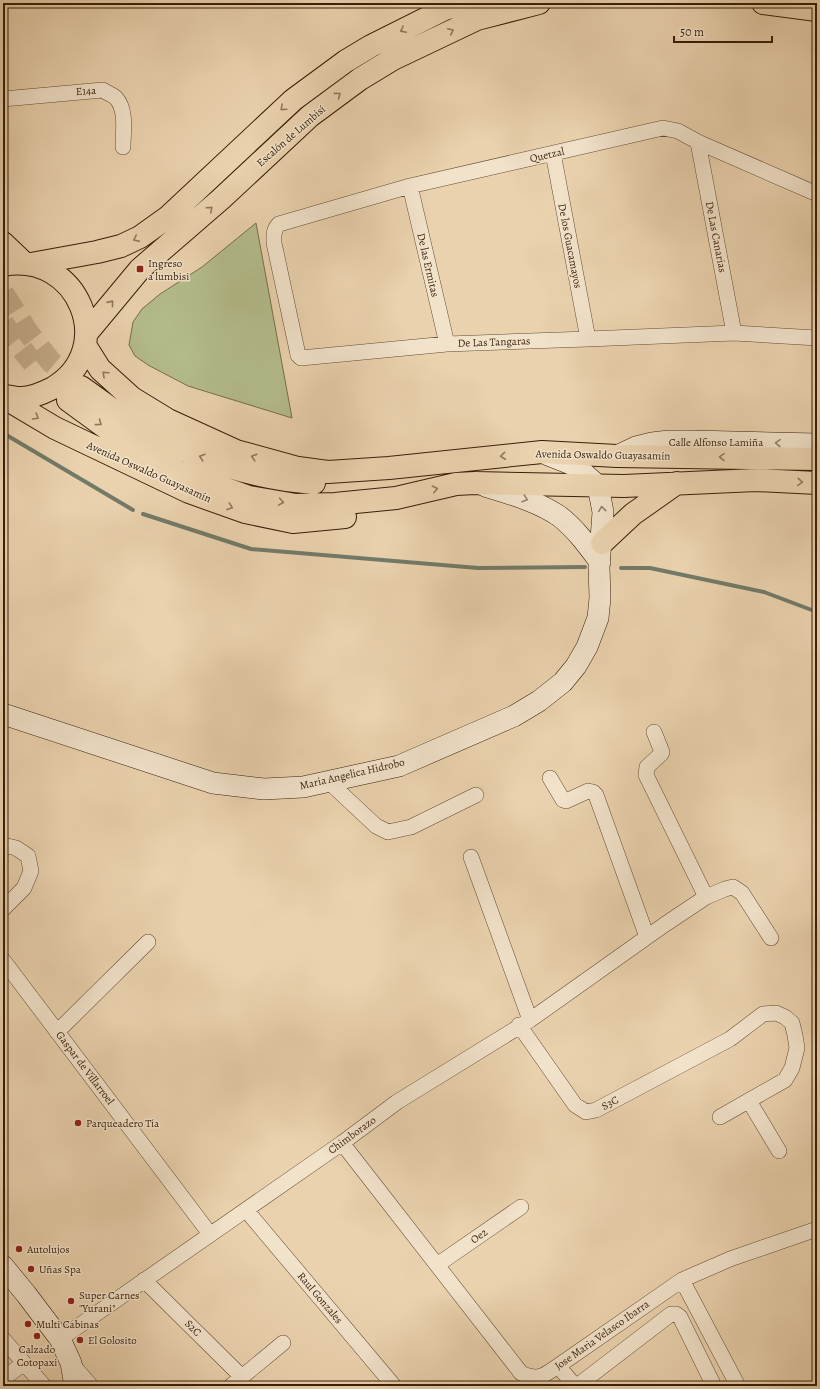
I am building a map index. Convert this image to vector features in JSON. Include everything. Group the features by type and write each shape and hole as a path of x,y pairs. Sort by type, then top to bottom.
{"main road":[{"path":"19,264 97,252 121,246 140,237 168,217 293,100 346,61 371,46 445,9 465,3"},
{"name":"Escalón de Lumbisí","path":"86,339 140,269 221,200 310,116 360,79 393,58 477,19 539,3"},
{"path":"763,3 817,10"},
{"path":"3,243 19,264 49,270 65,281 77,297 84,315 86,339 77,366 62,382 43,393 22,398 3,396"},
{"name":"Avenida Oswaldo Guayasamín","path":"86,339 100,369 132,398 168,420 236,451 298,468 328,472 389,468 542,452 617,456 817,459"},
{"name":"Avenida Oswaldo Guayasamín","path":"389,468 322,484 290,482 257,475 190,453 75,394 131,446 170,467 249,497 296,505 335,504 396,498 456,484 475,483 598,486 756,480 817,483"},
{"name":"Avenida Oswaldo Guayasamín","path":"3,396 55,428 75,438 189,492 245,512 293,522 346,517 396,498"},
{"path":"600,557 632,514 677,483"}],"street":[{"name":"E14a","path":"3,99 103,90 116,97 121,105 123,115 123,148"},
{"name":"Quetzal","path":"274,232 275,227 279,224 410,186 662,128 678,131 698,142 817,194"},
{"name":"De Las Canarias","path":"698,142 734,333"},
{"name":"De los Guacamayos","path":"553,153 588,339"},
{"name":"De las Ermitas","path":"410,186 447,344"},
{"name":"De Las Tangaras","path":"274,232 274,243 298,355 301,358 447,344 734,333 817,338"},
{"name":"Calle Alfonso Lamiña","path":"617,456 636,447 652,442 701,441 817,444"},
{"path":"542,452 576,466 598,486"},
{"path":"475,483 533,502 559,516 600,557"},
{"name":"Maria Angelica Hidrobo","path":"3,714 213,783 264,789 303,787 399,766 514,716 539,701 563,682 576,666 587,647 598,618 603,512 598,486"},
{"path":"654,732 662,752 647,767 646,775 706,898"},
{"path":"550,778 563,800 566,801 588,791 596,794 647,937"},
{"path":"328,781 376,826 388,832 411,826 476,795"},
{"path":"3,845 16,848 28,856 31,871 24,888 3,909"},
{"name":"S3C","path":"471,857 524,1023 575,1105 586,1112 596,1110 730,1039 763,1014 776,1013 785,1017 792,1023 797,1048 792,1068 785,1080 749,1101"},
{"name":"Chimborazo","path":"60,1339 342,1144 397,1102 524,1023 647,937 706,898 725,888 733,887 742,893 771,938"},
{"path":"57,1032 148,942"},
{"name":"Gaspar de Villarroel","path":"3,960 210,1234"},
{"path":"720,1117 749,1101 779,1152"},
{"name":"Jose Maria Velasco Ibarra","path":"342,1144 521,1373 532,1378 543,1376 682,1280 730,1259 817,1229"},
{"name":"Oe2","path":"437,1265 521,1207"},
{"name":"Raul Gonzales","path":"246,1210 394,1386"},
{"path":"3,1266 60,1339 71,1363 76,1386"},
{"name":"S2C","path":"144,1280 237,1381"},
{"path":"682,1280 738,1386"},
{"path":"558,1366 576,1386 671,1314 676,1314 680,1317 714,1386"},
{"path":"3,1339 44,1386"},
{"path":"237,1381 283,1343"},
{"path":"3,1379 24,1363"},
{"path":"71,1363 91,1386"}],"green space":[{"path":"256,223 292,418 188,386 148,365 135,356 129,345 133,322 142,309 160,294 202,267"}],"waterway":[{"path":"3,433 133,510"},
{"path":"143,514 251,549 478,568 585,567"},
{"path":"621,568 650,568 764,592 817,612"}],"tunnel":[{"path":"3,293 27,331 51,362 81,387"},
{"path":"3,323 33,363"}],"place":[{"name":"Ingreso a lumbisi","path":"140,269"},
{"name":"Parqueadero Tía","path":"78,1123"},
{"name":"Autolujos","path":"19,1249"},
{"name":"Uñas Spa","path":"31,1269"},
{"name":"Super Carnes \"Yurani\"","path":"71,1301"},
{"name":"Multi Cabinas","path":"28,1324"},
{"name":"Calzado Cotopaxi","path":"37,1336"},
{"name":"El Golosito","path":"80,1340"}]}
